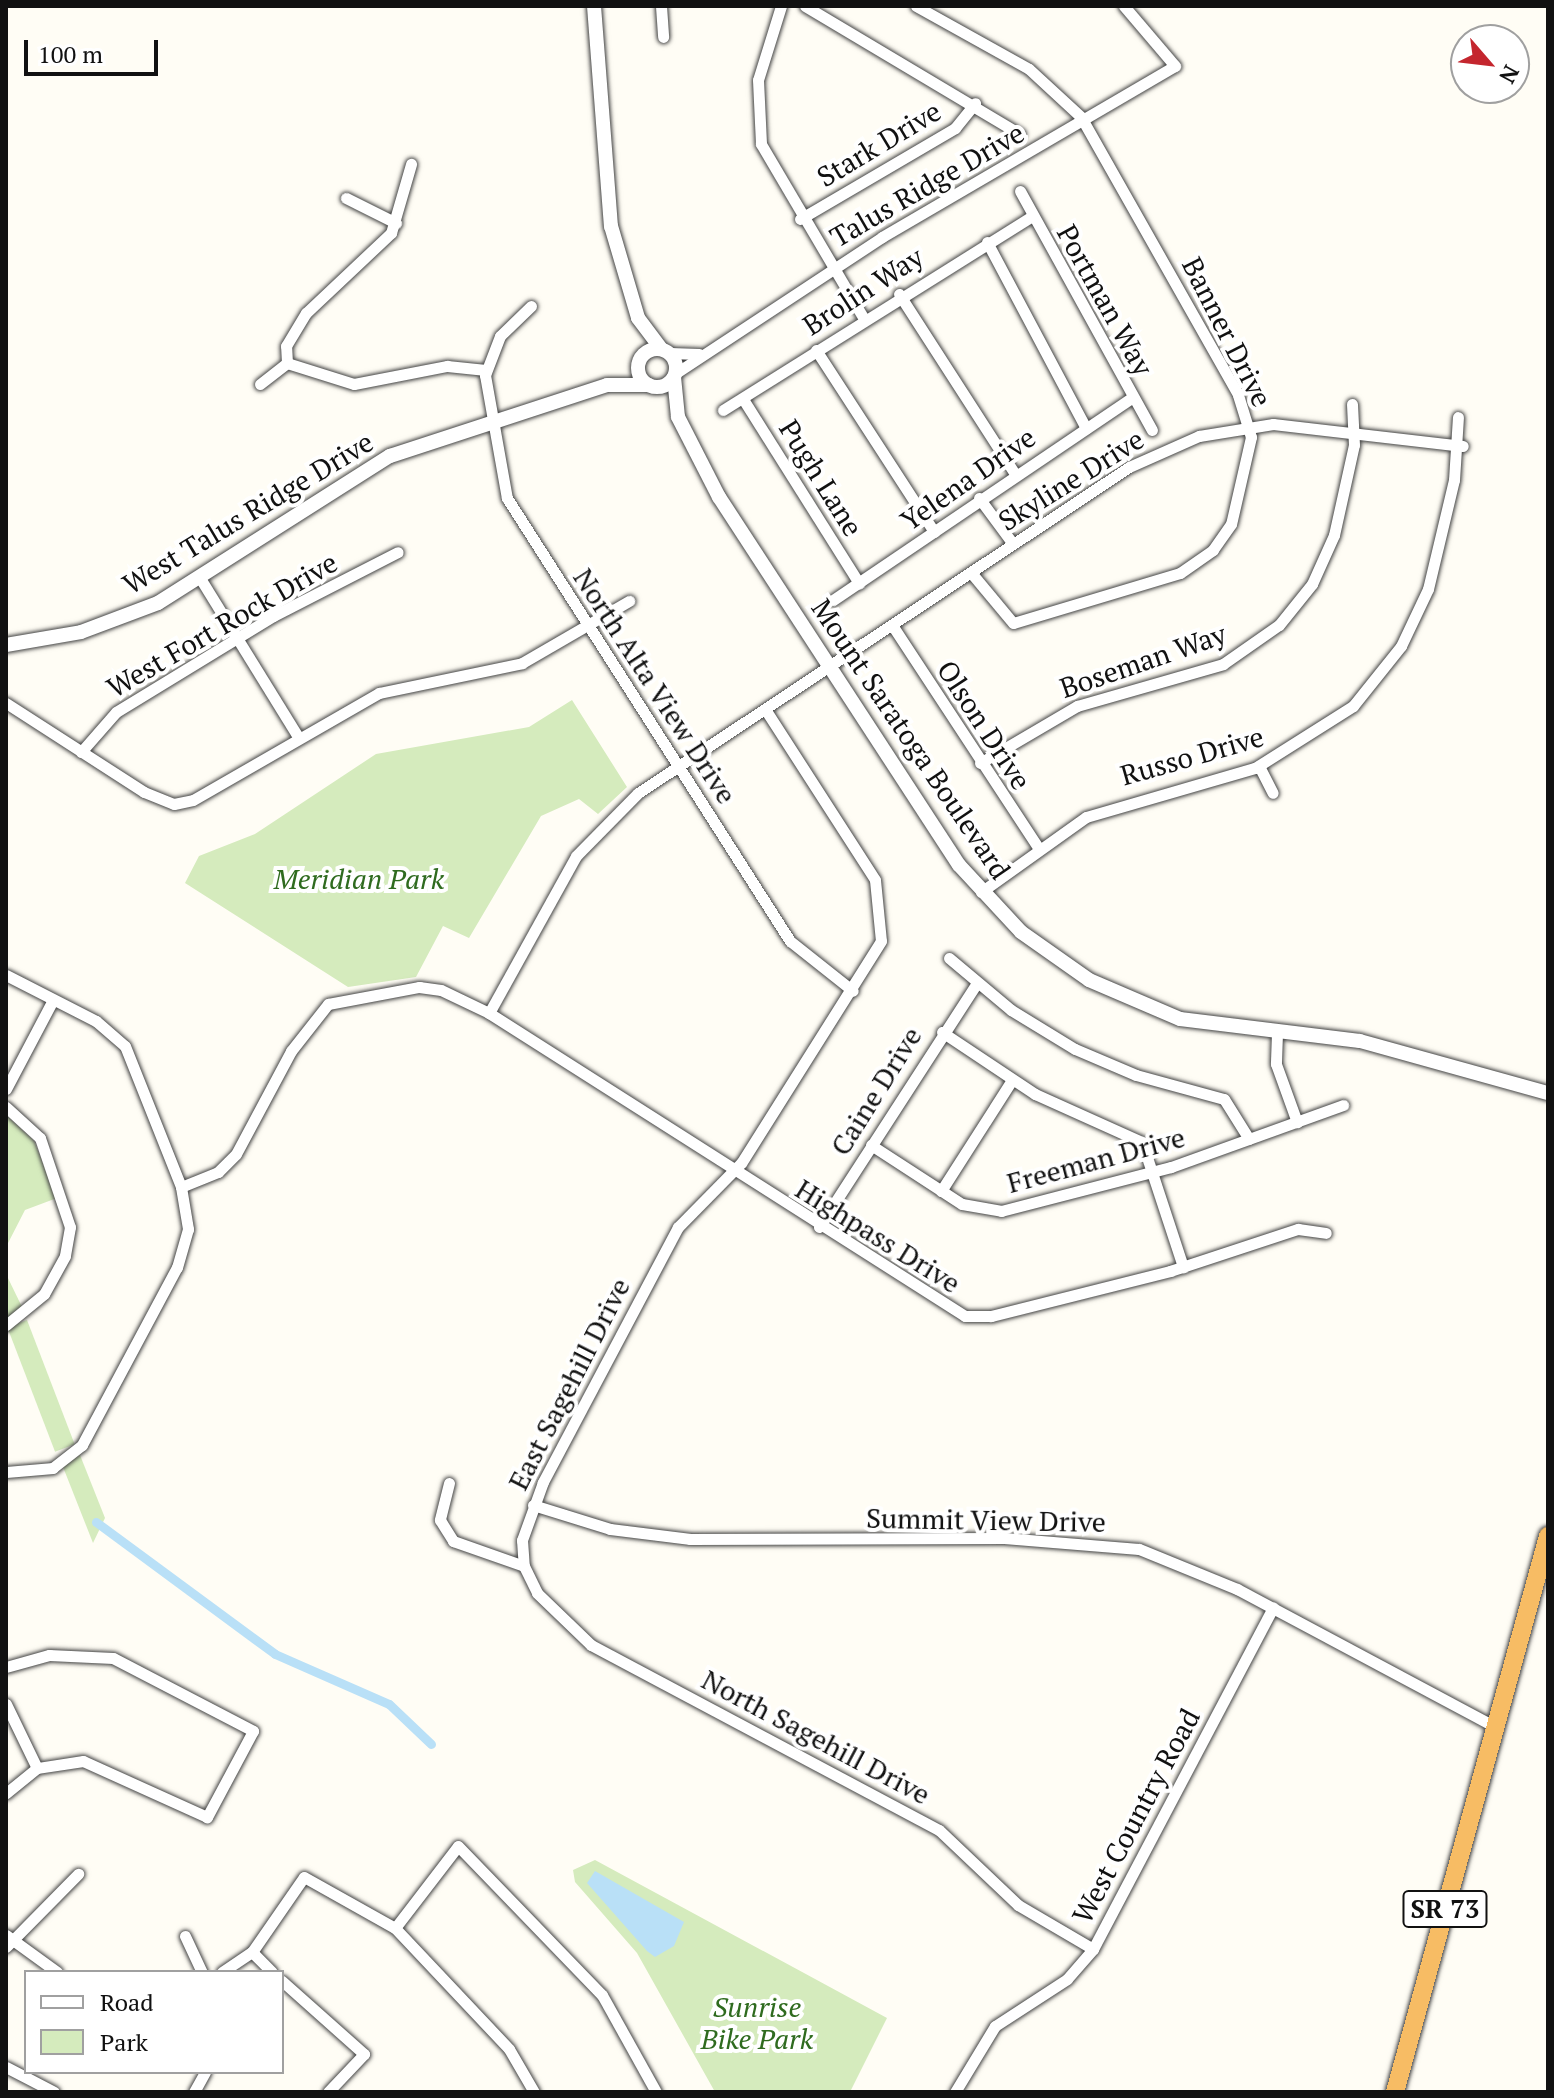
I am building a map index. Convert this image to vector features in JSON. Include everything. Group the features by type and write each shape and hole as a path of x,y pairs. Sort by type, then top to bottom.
{"highway":[{"name":"SR 73","path":"1395,2092 1548,1536"}],"street":[{"path":"594,6 604,185 638,318 640,360"},
{"path":"661,6 663,37"},
{"path":"781,6 758,79 756,119 770,168 863,317"},
{"path":"805,6 908,72 975,103 1020,134"},
{"name":"Banner Drive","path":"916,6 1029,69 1083,119 1238,395 1249,426 1250,458 1236,514 1213,550 1180,573 1016,623 1002,618 973,575"},
{"name":"Talus Ridge Drive","path":"675,375 832,268 1175,66 1124,6"},
{"name":"Stark Drive","path":"800,219 955,128 975,103"},
{"path":"287,363 286,346 306,313 378,250 396,223 411,164"},
{"name":"Portman Way","path":"1020,191 1131,398 1152,430"},
{"path":"346,198 396,223"},
{"name":"Brolin Way","path":"723,410 899,294 1032,216"},
{"path":"987,242 1086,428"},
{"path":"899,294 1015,474"},
{"path":"287,363 354,384 447,366 486,370 500,336 531,306"},
{"path":"638,318 665,351 707,352"},
{"path":"816,350 934,532"},
{"name":"West Talus Ridge Drive","path":"607,385 640,360 665,351"},
{"name":"Mount Saratoga Boulevard","path":"665,351 675,375 678,417"},
{"name":"Mount Saratoga Boulevard","path":"640,360 651,386 678,417 708,480 981,892 1055,959 1125,999 1199,1024 1375,1045 1548,1093"},
{"path":"260,384 287,363"},
{"name":"North Alta View Drive","path":"486,370 489,423 507,498 790,941 853,991"},
{"path":"651,386 675,375"},
{"name":"West Talus Ridge Drive","path":"6,645 120,619 200,578 375,463 607,385 651,386"},
{"name":"Yelena Drive","path":"833,600 979,498 1131,398"},
{"name":"Pugh Lane","path":"743,399 859,583"},
{"name":"Boseman Way","path":"980,763 1095,699 1223,664 1279,625 1330,546 1354,428 1352,404"},
{"name":"Russo Drive","path":"981,892 1037,846 1121,802 1259,766 1342,716 1401,646 1432,575 1460,446 1458,417"},
{"name":"Skyline Drive","path":"489,1013 576,856 638,793 894,628 1013,544 1151,456 1249,426 1354,428 1460,446"},
{"path":"979,498 1013,544"},
{"name":"West Fort Rock Drive","path":"81,752 116,712 235,639 398,552"},
{"path":"200,578 297,735"},
{"path":"6,703 81,752 174,804 193,800 297,735 379,693 522,663 588,628 629,601"},
{"name":"Olson Drive","path":"894,628 1037,846"},
{"path":"765,709 880,892 881,941 853,991"},
{"path":"1259,766 1273,793"},
{"path":"949,958 977,983 1090,1057 1224,1099 1249,1139"},
{"path":"6,975 108,1029 135,1060 181,1187 188,1229 177,1267 90,1434 53,1468 6,1472"},
{"name":"Caine Drive","path":"819,1227 942,1032 977,983"},
{"name":"Highpass Drive","path":"181,1187 230,1162 309,1022 348,998 441,990 489,1013 950,1311 974,1317 1183,1267 1298,1229 1326,1233"},
{"name":"East Sagehill Drive","path":"524,1566 522,1540 533,1505 678,1227 733,1172 853,991"},
{"path":"6,1089 53,1000"},
{"path":"942,1032 1012,1080 1138,1139 1155,1172 1183,1267"},
{"path":"1277,1033 1276,1064 1297,1122"},
{"path":"941,1191 1012,1080"},
{"name":"Freeman Drive","path":"871,1145 970,1207 1001,1211 1155,1172 1343,1105"},
{"path":"6,1107 40,1138 70,1227 65,1256 44,1294 7,1324"},
{"path":"449,1483 440,1520 453,1541 524,1566"},
{"name":"Summit View Drive","path":"533,1505 610,1529 690,1539 1079,1540 1189,1566 1494,1726"},
{"name":"North Sagehill Drive","path":"524,1566 537,1593 591,1645 939,1830 1018,1905 1093,1949"},
{"name":"West Country Road","path":"955,2092 1005,2016 1067,1979 1093,1949 1273,1608"},
{"path":"6,1667 73,1654 139,1667 253,1731 207,1817 98,1765 61,1760 37,1768 6,1793"},
{"path":"6,1704 37,1768"},
{"path":"395,1928 458,1846 592,1983 656,2092"},
{"path":"54,1970 8,1941 78,1874"},
{"path":"225,1970 252,1952 304,1877 395,1928 509,2049 529,2090"},
{"path":"185,1936 201,1970"},
{"path":"252,1952 270,1970"},
{"path":"284,1983 364,2054 328,2092"},
{"path":"6,2067 54,2092"},
{"path":"194,2092 204,2074"}],"green space":[{"name":"Meridian Park","path":"572,700 627,787 598,814 579,799 541,816 469,938 443,926 416,977 348,987 185,883 199,856 255,834 376,754 529,727"},
{"path":"6,1115 34,1141 57,1198 25,1210 6,1247"},
{"path":"6,1274 23,1309 6,1319"},
{"path":"27,1320 75,1444 55,1452 7,1328"},
{"path":"80,1455 105,1518 93,1543 63,1467"},
{"name":"Sunrise Bike Park","path":"595,1860 887,2018 850,2092 715,2092 637,1953 575,1882 573,1870"}],"water":[{"path":"595,1871 684,1922 674,1946 655,1957 647,1951 587,1883"}],"waterway":[{"path":"96,1522 275,1654 389,1704 431,1744"}]}
